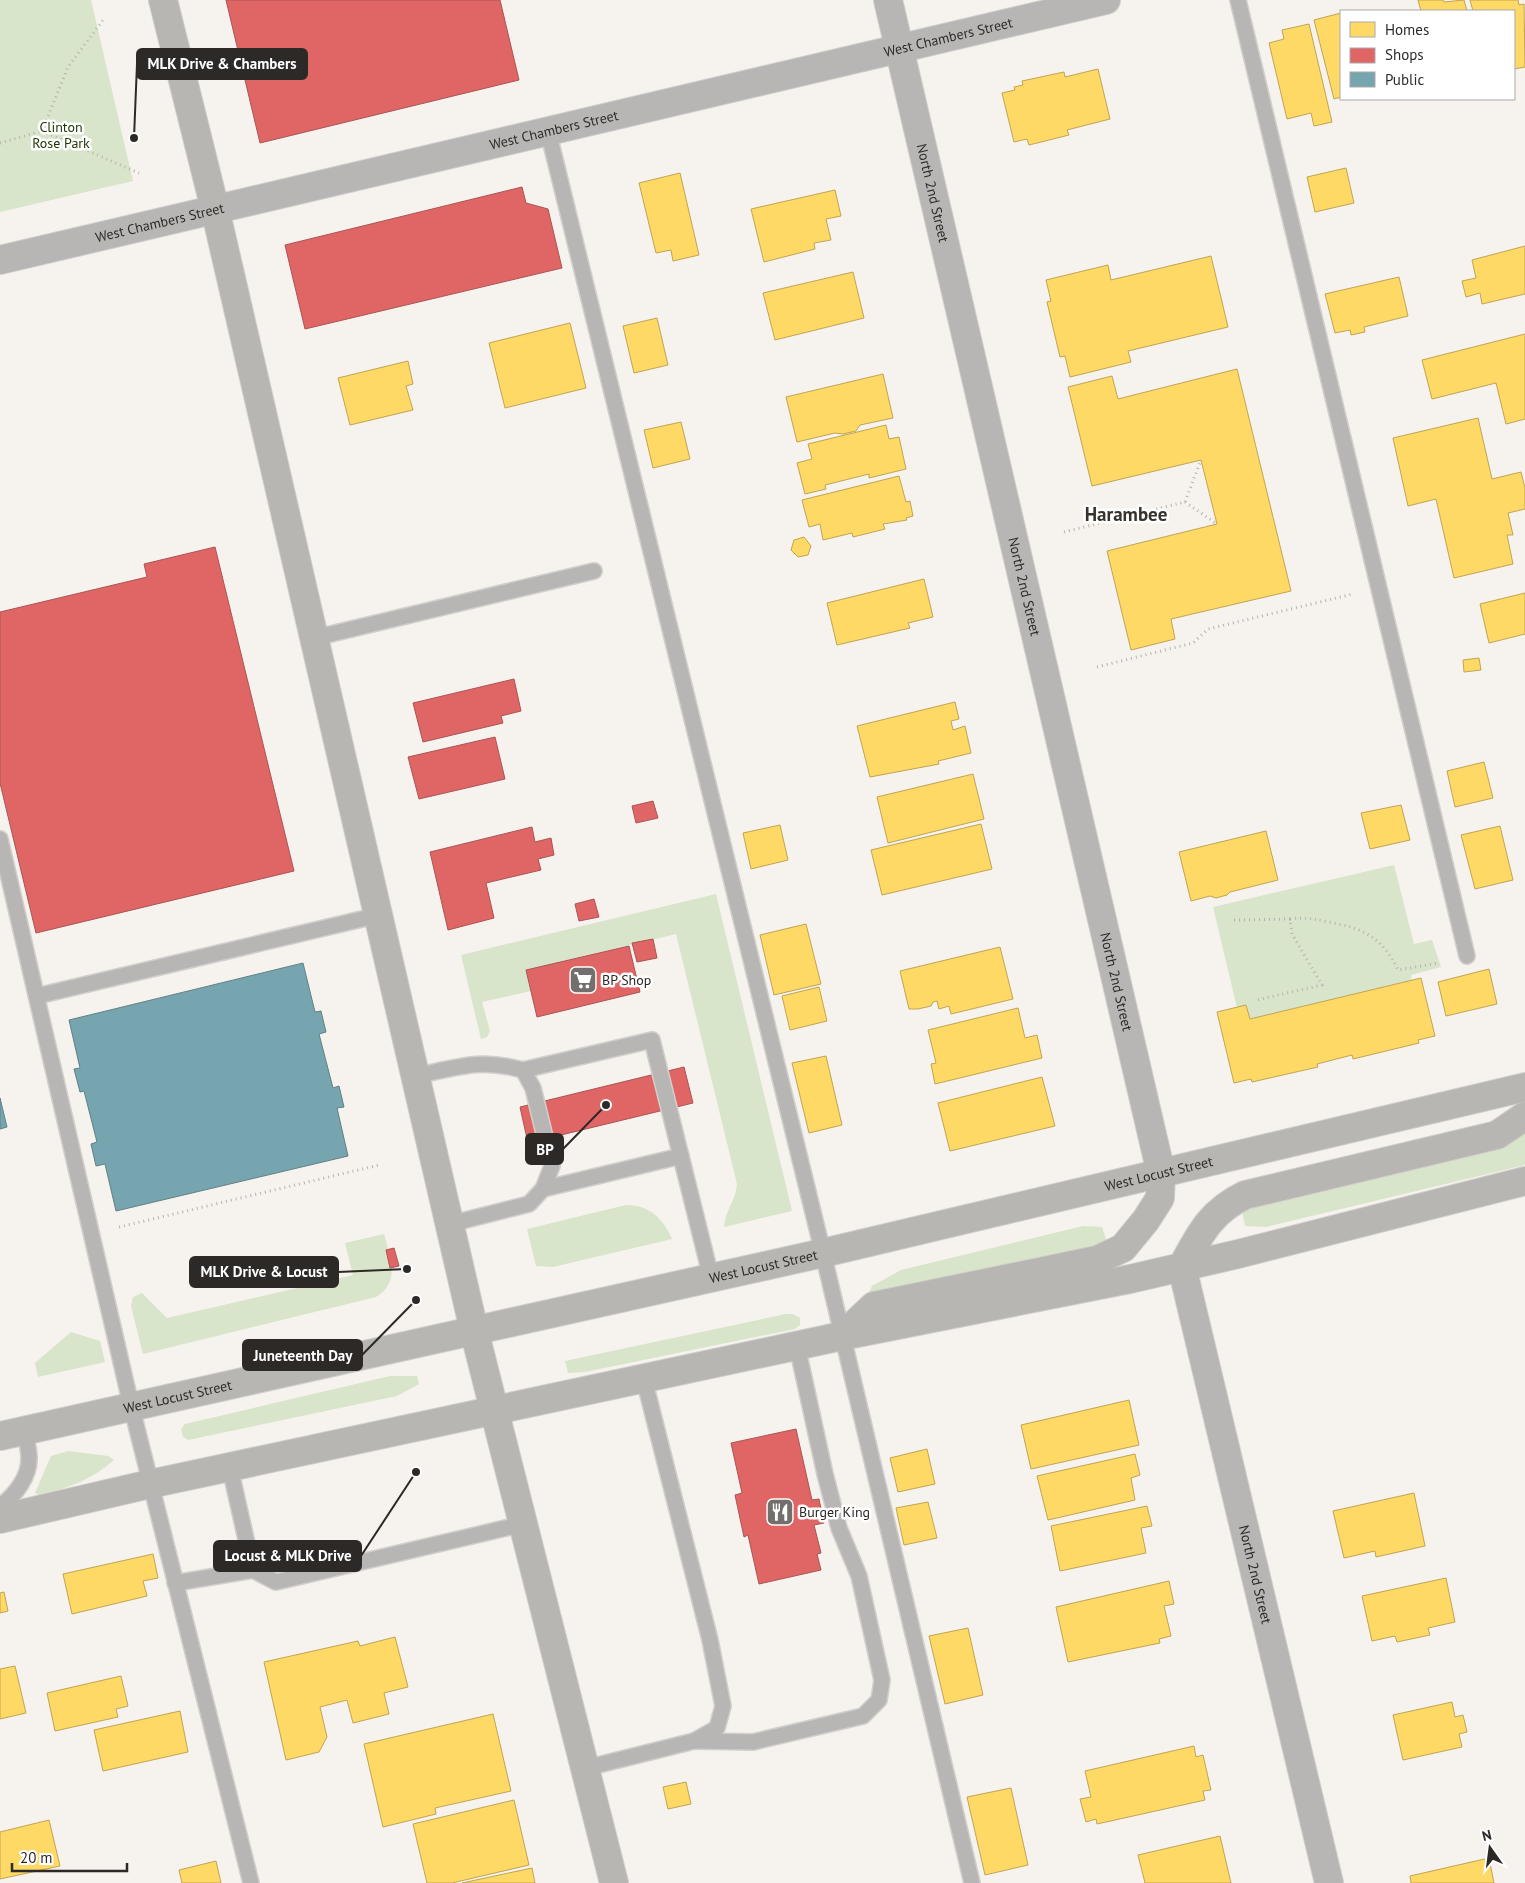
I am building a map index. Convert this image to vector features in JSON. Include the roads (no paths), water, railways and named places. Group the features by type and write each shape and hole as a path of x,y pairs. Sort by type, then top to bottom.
{"main road":[{"path":"163,0 215,210 474,1330 614,1883"},
{"name":"West Locust Street","path":"12,1433 131,1405 823,1253 1525,1087"},
{"path":"1182,1267 1206,1224 1226,1204 1245,1195 1497,1135 1525,1116"},
{"path":"842,1336 874,1306 1097,1260 1123,1248 1146,1220 1160,1198 1161,1173"},
{"path":"0,1519 150,1484 842,1336 1130,1279 1525,1181"}],"street":[{"name":"North 2nd Street","path":"888,0 1161,1173"},
{"name":"West Chambers Street","path":"0,260 1106,0"},
{"name":"North 2nd Street","path":"1182,1267 1329,1883"}],"lane":[{"path":"1238,0 1467,956"},
{"path":"548,131 823,1253 972,1883"},
{"path":"314,638 594,571"},
{"path":"0,839 131,1405 251,1883"},
{"path":"36,996 378,915"},
{"path":"416,1076 475,1063 500,1064 523,1070 652,1040 711,1277"},
{"path":"450,1224 529,1204 543,1189 552,1166 533,1088 523,1070"},
{"path":"543,1189 681,1156"},
{"path":"694,1741 753,1742 863,1716 879,1700 882,1680 859,1576 839,1528 829,1492 798,1346"},
{"path":"586,1768 694,1741 718,1728 724,1706 710,1640 644,1379"},
{"path":"0,1506 18,1489 30,1458 12,1433"},
{"path":"230,1468 253,1570"},
{"path":"175,1583 253,1570 276,1582 523,1524"}],"place":[{"name":"MLK Drive & Chambers","path":"134,138"},
{"name":"BP Shop","path":"583,980"},
{"name":"BP","path":"606,1105"},
{"name":"MLK Drive & Locust","path":"407,1269"},
{"name":"Juneteenth Day","path":"416,1300"},
{"name":"Locust & MLK Drive","path":"416,1472"},
{"name":"Burger King","path":"780,1512"}],"district":[{"name":"Harambee","path":"1126,514"}],"park label":[{"name":"Clinton Rose Park","path":"61,136"}]}
